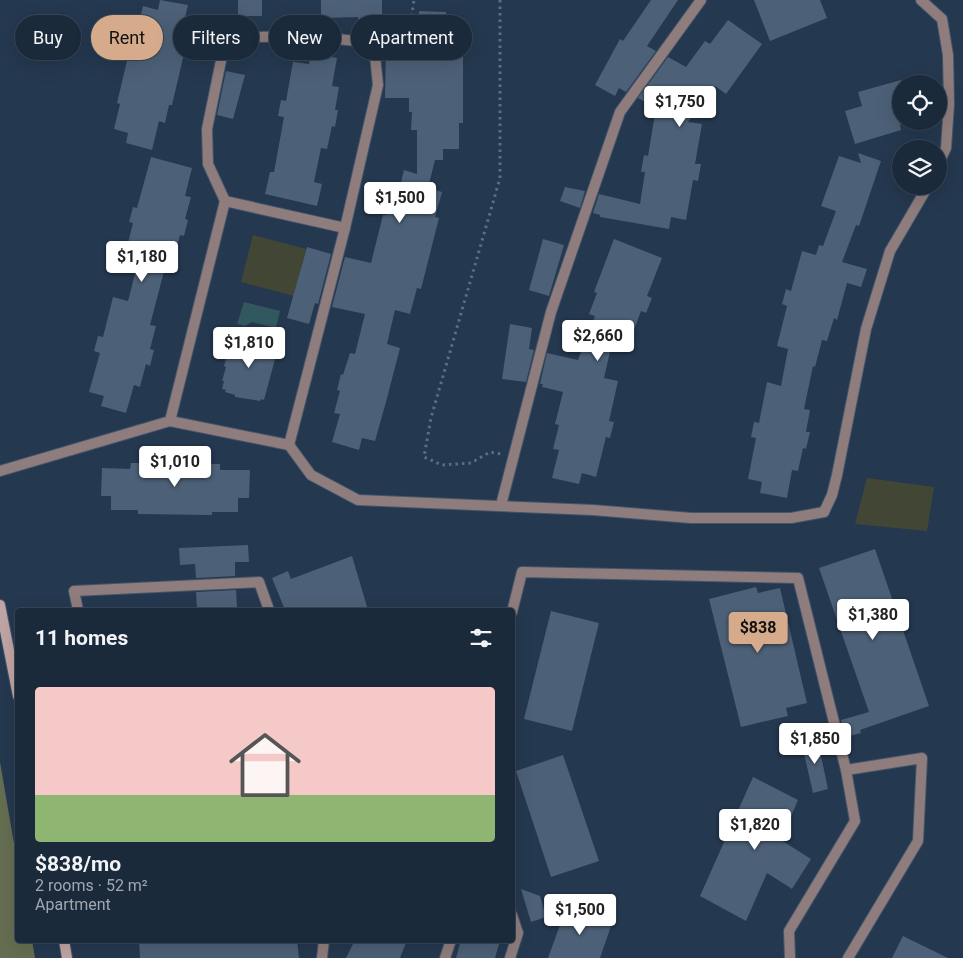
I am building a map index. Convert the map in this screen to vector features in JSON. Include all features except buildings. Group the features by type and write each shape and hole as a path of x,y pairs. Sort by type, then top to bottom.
{"main road":[{"path":"0,605 15,681"},
{"path":"64,943 67,958"}],"street":[{"path":"501,505 551,312 620,112 701,0"},
{"path":"921,0 942,19 948,55 949,104 947,140"},
{"path":"170,421 225,201 208,164 206,128 224,46 256,37 308,36 351,40"},
{"path":"289,446 346,228 378,85 375,60"},
{"path":"0,471 170,421 289,446 312,475 358,500 501,505 691,518 791,518 824,512 832,495 866,329 890,251 923,195"},
{"path":"225,201 346,228"},
{"path":"513,608 522,572 798,578 846,770 855,821 789,931 790,958"},
{"path":"78,608 74,591 259,582 268,608"},
{"path":"846,770 922,758 918,841 848,958"},
{"path":"515,924 518,933 515,942"},
{"path":"322,958 324,943"},
{"path":"445,958 450,943"},
{"path":"510,958 515,943"}],"path":[{"path":"412,15 414,0"},
{"path":"500,0 500,178 431,418 424,457 442,466 472,463 490,452 514,457"}],"shaded area":[{"path":"253,235 306,249 294,296 241,282"},
{"path":"244,302 280,311 276,328 252,322 245,326 237,324"},
{"path":"867,478 934,487 927,531 855,524"},
{"path":"0,762 15,849 15,943 32,943 35,958 0,958"}]}
